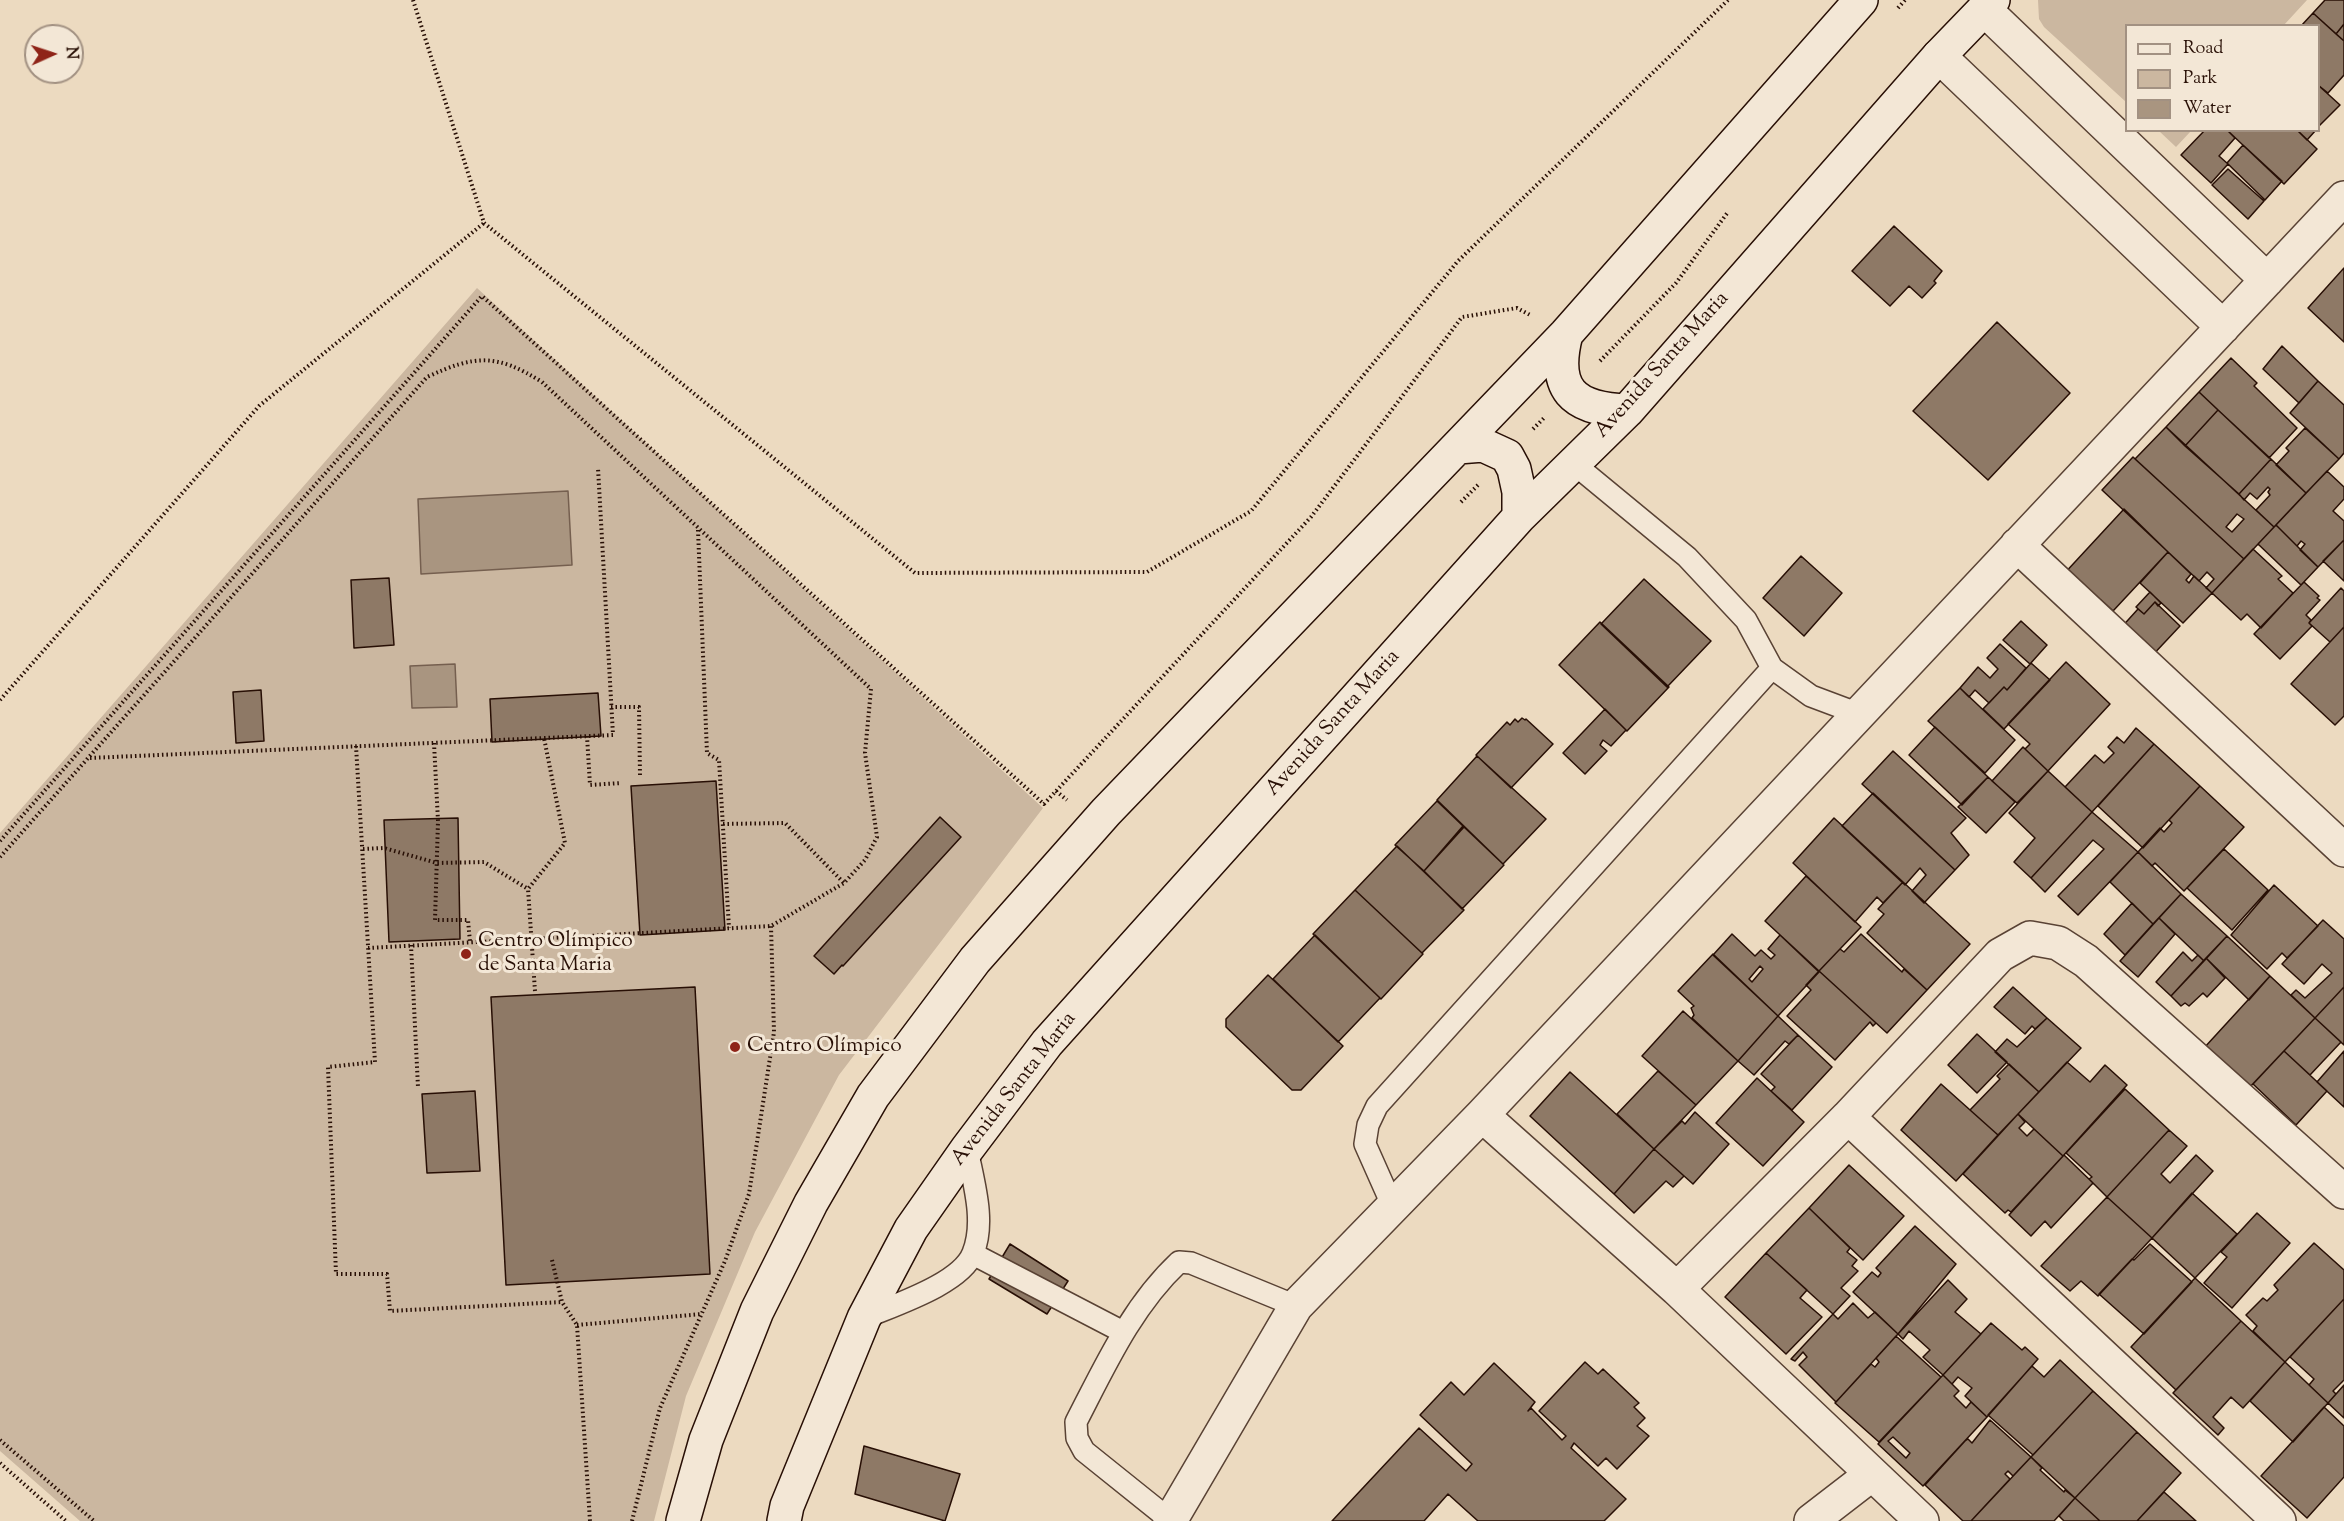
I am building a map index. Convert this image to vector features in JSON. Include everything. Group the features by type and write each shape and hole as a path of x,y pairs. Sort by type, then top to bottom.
{"street":[{"path":"683,1521 706,1440 757,1311 811,1203 873,1096 975,960 1095,823 1566,334 1861,0"},
{"path":"1988,5 2267,280"},
{"name":"Avenida Santa Maria","path":"784,1521 864,1318 911,1229 967,1149 1047,1043 1518,517 1626,411 1939,56 1988,5"},
{"path":"1939,56 2223,327"},
{"path":"1170,1520 1296,1306 1482,1115 2344,198"},
{"path":"1566,334 1561,366 1568,393 1582,402 1603,410 1626,411"},
{"path":"1458,447 1483,445 1507,456 1514,469 1519,492 1518,517"},
{"path":"2017,545 2344,849"},
{"path":"1677,1289 1848,1117 2000,955 2030,938 2058,943 2086,961 2344,1191"},
{"path":"1482,1115 1677,1289 1922,1521"},
{"path":"1848,1117 2279,1521"},
{"path":"1811,1521 1872,1474"}],"lane":[{"path":"1574,463 1687,557 1746,620 1772,668 1811,696 1859,714"},
{"path":"1393,1207 1365,1144 1368,1125 1377,1106 1772,668"},
{"path":"864,1318 943,1283 961,1270 973,1254 978,1224 976,1196 967,1149"},
{"path":"973,1254 1123,1332"},
{"path":"1170,1520 1084,1451 1077,1438 1076,1422 1123,1332 1168,1272 1179,1262 1191,1263 1296,1306"}],"path":[{"path":"413,0 484,223 915,573 1147,572 1251,511 1458,261 1728,0"},
{"path":"1897,9 1905,0"},
{"path":"1456,507 1676,283 1732,206"},
{"path":"0,700 259,406 484,223"},
{"path":"0,841 482,296 1044,804 1311,517 1462,317 1517,308 1566,334"},
{"path":"0,857 427,377 454,364 475,360 497,361 519,367 542,382 871,689 865,753 878,837 865,860 843,883 771,926 369,948"},
{"path":"89,758 613,735 598,468"},
{"path":"698,530 707,753 719,760 729,928"},
{"path":"611,707 639,707 640,776"},
{"path":"587,736 590,785 621,783"},
{"path":"535,991 528,889 565,843 544,738"},
{"path":"434,743 438,821 435,920 468,920 470,942"},
{"path":"356,746 375,1062 328,1067 336,1274 387,1274 390,1311 562,1302"},
{"path":"723,824 785,823 843,883"},
{"path":"363,849 384,848 437,863 484,862 528,889"},
{"path":"632,1521 660,1408 725,1260 749,1194 774,1032 771,926"},
{"path":"411,945 418,1088"},
{"path":"552,1260 562,1302 577,1325 590,1521"},
{"path":"577,1325 702,1314"},
{"path":"0,1440 94,1521"},
{"path":"0,1463 66,1521"}],"green space":[{"path":"2038,0 2307,0 2285,24 2125,24 2125,101 2044,27 2039,19"},
{"path":"2160,132 2190,132 2176,147"},
{"name":"Centro Olímpico de Santa Maria","path":"477,288 1043,808 839,1075 755,1232 686,1396 654,1521 80,1521 0,1451 0,833"}],"water":[{"path":"568,491 572,565 421,574 418,499"},
{"path":"455,664 457,707 412,708 410,666"}],"building":[{"path":"2325,0 2344,0 2344,24 2336,34 2313,13"},
{"path":"2313,13 2344,41 2344,75 2328,93 2320,87 2320,24 2303,24"},
{"path":"2344,24 2344,41 2336,34"},
{"path":"2320,87 2340,105 2320,125"},
{"path":"2203,132 2229,132 2235,138 2219,156 2228,164 2211,183 2181,155"},
{"path":"2229,132 2299,132 2317,149 2284,184"},
{"path":"2299,132 2314,132 2307,140"},
{"path":"2243,145 2282,181 2265,200 2227,163"},
{"path":"2228,169 2264,201 2248,219 2212,185"},
{"path":"1894,226 1942,271 1934,281 1936,283 1922,298 1909,286 1890,306 1852,271"},
{"path":"2344,268 2344,342 2308,308"},
{"path":"1997,322 2070,393 1988,480 1913,411"},
{"path":"2282,346 2318,381 2299,403 2263,369"},
{"path":"2231,358 2257,383 2254,386 2297,428 2269,458 2199,392"},
{"path":"2318,381 2344,405 2344,453 2339,459 2290,413"},
{"path":"2199,392 2218,410 2185,446 2166,427"},
{"path":"2218,410 2271,459 2239,494 2185,446"},
{"path":"2166,427 2274,527 2244,559 2135,459","holes":["2237,514 2244,519 2232,532 2226,527"]},
{"path":"2305,428 2339,459 2306,493 2276,465 2289,451 2286,448"},
{"path":"2133,457 2244,559 2212,593 2206,588 2214,579 2207,572 2199,581 2102,490"},
{"path":"2271,459 2306,493 2274,527 2256,510 2270,495 2268,487 2257,499 2250,493 2244,500 2239,494"},
{"path":"2327,471 2344,487 2344,499 2333,511 2344,521 2344,540 2318,567 2300,550 2305,544 2301,541 2297,546 2276,525"},
{"path":"2124,509 2168,552 2113,611 2101,600 2095,607 2062,576"},
{"path":"2276,525 2318,567 2301,585 2258,544"},
{"path":"2344,540 2344,581 2323,561"},
{"path":"2253,549 2282,576 2278,579 2293,593 2261,628 2247,614 2241,620 2212,593"},
{"path":"2168,552 2191,574 2186,580 2189,583 2194,576 2212,593 2183,623 2140,583"},
{"path":"1801,556 1842,593 1804,636 1763,598"},
{"path":"389,578 394,645 354,648 351,580"},
{"path":"1644,579 1711,641 1667,687 1601,624"},
{"path":"2304,582 2319,596 2317,598 2320,600 2306,615 2311,620 2309,623 2312,626 2280,659 2254,634"},
{"path":"2341,588 2344,591 2344,627 2330,642 2309,623"},
{"path":"2150,592 2161,603 2158,606 2155,602 2144,614 2136,607"},
{"path":"2155,602 2180,626 2149,659 2119,630 2138,609 2144,614"},
{"path":"2021,621 2047,645 2030,664 2003,640"},
{"path":"1600,622 1669,687 1627,731 1559,665"},
{"path":"2344,627 2344,716 2335,725 2291,684"},
{"path":"2000,644 2026,668 2007,690 2004,687 1989,703 1975,690 1969,697 1960,688 1978,667 1990,678 1998,669 1987,658"},
{"path":"2066,662 2110,704 2048,771 2025,749 2030,744 2008,724"},
{"path":"2031,663 2050,680 2004,729 1983,709 2004,687 2007,690"},
{"path":"1960,688 2015,740 1985,773 1928,721"},
{"path":"261,690 264,741 236,743 233,692"},
{"path":"598,693 601,736 492,742 490,699"},
{"path":"1605,709 1626,730 1611,746 1603,740 1600,745 1607,751 1585,774 1563,753"},
{"path":"1522,718 1526,719 1553,744 1511,788 1476,755 1507,722 1510,725 1515,719 1518,722"},
{"path":"1935,727 1988,777 1962,805 1909,755"},
{"path":"2136,728 2154,744 2092,812 2065,787 2095,755 2104,763 2114,753 2108,747 2117,737 2124,743"},
{"path":"2154,744 2200,786 2143,848 2098,806"},
{"path":"2023,747 2048,771 2017,803 1992,781"},
{"path":"1893,751 1966,818 1951,833 1969,855 1955,870 1862,784"},
{"path":"1477,756 1546,819 1503,864 1437,800"},
{"path":"2048,771 2092,812 2031,878 2014,862 2035,838 2009,813"},
{"path":"1988,777 2015,802 1986,833 1958,807"},
{"path":"716,781 725,930 640,935 631,786"},
{"path":"2200,786 2244,827 2184,891 2155,863 2152,866 2138,852 2160,828 2164,832 2172,823 2169,820"},
{"path":"1873,793 1955,870 1924,903 1912,891 1926,875 1920,868 1905,885 1842,826"},
{"path":"1437,801 1463,826 1424,871 1395,845"},
{"path":"2092,812 2138,852 2078,915 2058,896 2104,849 2093,840 2045,892 2031,878"},
{"path":"940,817 961,837 834,974 814,956"},
{"path":"458,818 460,939 389,942 384,820"},
{"path":"1834,818 1903,882 1883,903 1877,897 1855,922 1793,863"},
{"path":"1464,827 1504,865 1462,909 1424,871"},
{"path":"1397,846 1464,910 1422,953 1355,890"},
{"path":"2224,849 2268,890 2232,930 2187,888"},
{"path":"2138,852 2181,894 2153,924 2110,882"},
{"path":"1806,876 1861,927 1819,971 1765,921"},
{"path":"1903,882 1970,944 1927,990 1867,933 1884,914 1878,909"},
{"path":"2274,885 2318,926 2287,958 2282,953 2267,969 2231,935"},
{"path":"1355,890 1423,954 1381,999 1313,934"},
{"path":"2181,894 2227,936 2204,961 2159,918"},
{"path":"2132,903 2153,924 2125,955 2104,934"},
{"path":"2159,918 2175,934 2138,977 2120,961"},
{"path":"2323,920 2344,939 2344,987 2315,1018 2291,995 2296,990 2305,998 2332,973 2322,964 2304,984 2282,964"},
{"path":"1732,934 1755,956 1761,950 1771,959 1775,955 1768,949 1780,935 1819,972 1778,1016 1713,955","holes":["1760,966 1763,969 1752,982 1749,979"]},
{"path":"1861,934 1902,972 1904,969 1927,990 1887,1033 1819,971 1840,949 1844,952"},
{"path":"1315,935 1380,998 1338,1042 1273,979"},
{"path":"2227,936 2270,976 2249,1000 2206,958"},
{"path":"2183,952 2192,961 2198,955 2204,961 2171,996 2156,982"},
{"path":"1713,954 1778,1016 1738,1061 1692,1018 1694,1015 1691,1008 1694,1006 1678,991"},
{"path":"2206,958 2225,978 2207,997 2203,993 2189,1006 2185,1003 2181,1006 2171,996"},
{"path":"1819,971 1876,1023 1873,1026 1870,1022 1835,1060 1787,1016 1811,990 1806,985"},
{"path":"1268,975 1343,1046 1301,1090 1292,1090 1226,1027 1226,1019"},
{"path":"2270,976 2315,1018 2249,1088 2204,1048"},
{"path":"695,987 710,1274 506,1285 491,997"},
{"path":"2013,987 2047,1018 2035,1029 2032,1026 2025,1034 1994,1007"},
{"path":"2344,987 2344,1045 2315,1018"},
{"path":"1683,1011 1738,1061 1696,1105 1642,1056"},
{"path":"1778,1016 1798,1035 1789,1044 1785,1041 1754,1075 1738,1061"},
{"path":"2047,1018 2081,1048 2039,1092 1995,1052 2007,1039 2017,1047"},
{"path":"2315,1018 2341,1042 2310,1075 2284,1051"},
{"path":"1977,1034 2007,1062 1977,1093 1948,1065"},
{"path":"1798,1035 1832,1067 1792,1110 1771,1091 1775,1087 1761,1074"},
{"path":"2284,1051 2327,1091 2296,1125 2253,1084"},
{"path":"2344,1051 2344,1107 2317,1082"},
{"path":"2067,1062 2090,1082 2105,1065 2127,1085 2063,1156 2018,1114"},
{"path":"2009,1064 2039,1092 1998,1135 1970,1110 2000,1079 1997,1076"},
{"path":"1658,1071 1696,1105 1654,1149 1617,1114"},
{"path":"1570,1072 1654,1149 1614,1194 1530,1116"},
{"path":"1757,1078 1804,1122 1763,1166 1716,1123"},
{"path":"1941,1084 1998,1135 1956,1181 1901,1130"},
{"path":"2125,1089 2169,1130 2107,1197 2089,1179 2092,1177 2066,1153"},
{"path":"475,1091 480,1171 427,1173 422,1094"},
{"path":"1695,1112 1729,1144 1693,1184 1654,1149 1682,1121 1685,1124"},
{"path":"2018,1114 2025,1122 2019,1128 2027,1136 2034,1129 2063,1156 2011,1212 2008,1210 2005,1213 1963,1174"},
{"path":"2169,1130 2187,1146 2161,1174 2170,1183 2196,1155 2213,1171 2152,1238 2107,1197"},
{"path":"1654,1149 1684,1176 1673,1187 1666,1181 1634,1213 1614,1194"},
{"path":"2064,1155 2093,1183 2051,1228 2045,1221 2031,1236 2009,1215"},
{"path":"1849,1165 1904,1216 1863,1260 1809,1208"},
{"path":"2192,1193 2237,1234 2195,1278 2152,1238"},
{"path":"2107,1197 2152,1238 2098,1296 2081,1281 2070,1291 2041,1266"},
{"path":"1809,1208 1850,1248 1847,1252 1857,1260 1852,1266 1858,1271 1841,1288 1850,1296 1833,1314 1766,1253"},
{"path":"2257,1213 2290,1243 2232,1308 2204,1283 2227,1257 2221,1252"},
{"path":"1915,1226 1956,1264 1898,1334 1853,1292 1872,1272 1878,1277 1881,1273 1876,1268"},
{"path":"2314,1243 2344,1270 2344,1299 2285,1362 2253,1331 2257,1326 2246,1315 2263,1298 2267,1301 2278,1290 2274,1285"},
{"path":"1010,1244 1068,1281 1047,1314 989,1279"},
{"path":"2150,1244 2192,1282 2144,1334 2099,1294 2132,1259 2134,1260"},
{"path":"1766,1253 1807,1290 1800,1298 1822,1317 1786,1354 1725,1297"},
{"path":"2195,1278 2241,1321 2176,1390 2131,1347"},
{"path":"1948,1280 1967,1299 1955,1312 1981,1334 1943,1375 1923,1357 1930,1350 1909,1331 1903,1339 1898,1334"},
{"path":"2344,1299 2344,1380 2333,1391 2336,1394 2328,1403 2309,1385 2314,1379 2290,1357"},
{"path":"1853,1303 1868,1318 1875,1312 1898,1334 1836,1402 1799,1365 1807,1357 1803,1352 1795,1361 1791,1359 1833,1314 1838,1319"},
{"path":"2241,1321 2285,1362 2243,1408 2231,1397 2213,1417 2224,1428 2218,1435 2173,1393"},
{"path":"1991,1323 2022,1350 2025,1347 2038,1359 1987,1417 1965,1396 1972,1388 1958,1377 1952,1384 1943,1375"},
{"path":"1896,1336 1941,1377 1879,1442 1835,1403 1871,1364 1875,1367 1879,1362 1876,1358"},
{"path":"2060,1360 2093,1391 2033,1455 1988,1415 2032,1366 2044,1377"},
{"path":"1585,1362 1598,1374 1603,1369 1639,1403 1634,1407 1645,1418 1637,1426 1649,1436 1617,1469 1606,1458 1598,1466 1574,1443 1571,1448 1626,1499 1604,1521 1478,1521 1448,1494 1424,1521 1332,1521 1419,1428 1466,1471 1472,1464 1420,1415 1451,1382 1464,1395 1494,1363 1535,1402 1528,1411 1531,1408 1562,1440 1566,1436 1539,1411"},
{"path":"2285,1362 2328,1403 2293,1442 2250,1401"},
{"path":"1943,1375 1959,1391 1954,1396 1966,1408 1971,1402 1987,1417 1923,1486 1878,1444","holes":["1893,1437 1910,1453 1906,1458 1888,1441"]},
{"path":"2344,1385 2344,1418 2328,1403"},
{"path":"2093,1391 2137,1432 2075,1498 2031,1457"},
{"path":"2324,1407 2344,1426 2344,1477 2307,1518 2261,1476"},
{"path":"1990,1420 2031,1457 2013,1476 2008,1471 2005,1474 2010,1479 1971,1521 1963,1521 1925,1485 1965,1441 1968,1439 1972,1443"},
{"path":"2137,1432 2181,1473 2137,1521 2100,1521 2075,1498"},
{"path":"864,1446 960,1474 945,1521 855,1494"},
{"path":"2031,1457 2042,1468 2040,1470 2064,1492 2065,1490 2075,1498 2054,1521 1971,1521"},
{"path":"2164,1492 2196,1521 2137,1521"},
{"path":"2075,1498 2100,1521 2064,1521 2059,1516"}],"place":[{"name":"Centro Olímpico de Santa Maria","path":"466,954"},
{"name":"Centro Olímpico","path":"735,1047"}]}
